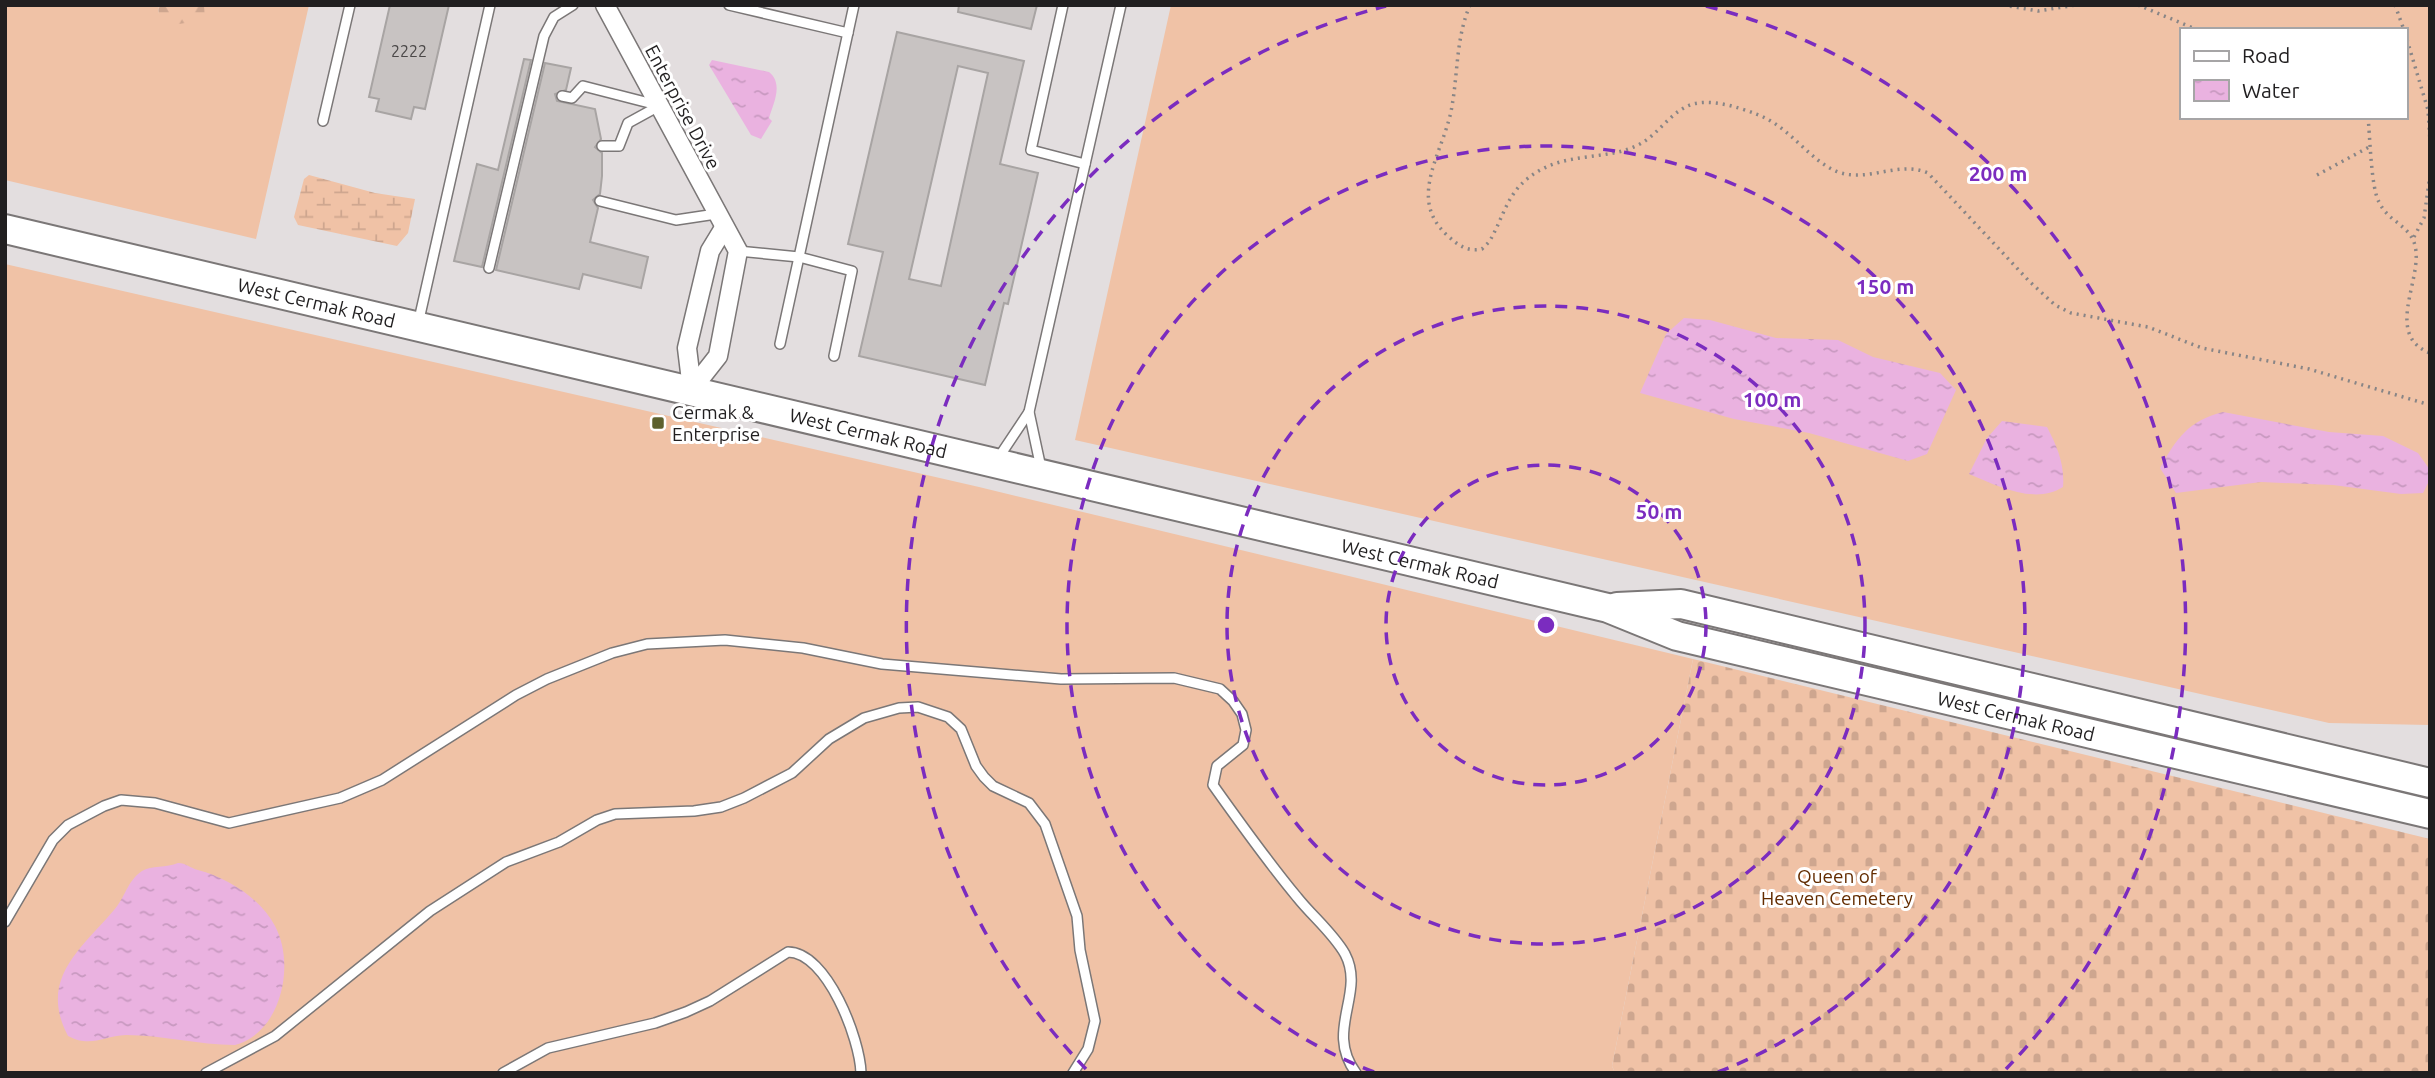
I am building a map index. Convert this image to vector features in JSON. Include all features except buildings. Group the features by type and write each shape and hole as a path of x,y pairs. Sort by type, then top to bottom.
{"main road":[{"name":"West Cermak Road","path":"5,229 997,461 1608,608 1677,636 2430,814"},
{"name":"West Cermak Road","path":"1608,608 1681,604 2430,783"}],"street":[{"name":"Enterprise Drive","path":"605,5 738,251"},
{"path":"692,389 687,348 710,251 720,221"},
{"path":"692,389 718,356 738,251"}],"lane":[{"path":"323,121 350,5"},
{"path":"418,325 490,5"},
{"path":"489,268 544,36 554,16 573,5"},
{"path":"729,5 848,33"},
{"path":"780,344 855,5"},
{"path":"1063,5 1031,150 1085,164"},
{"path":"997,461 1029,412 1121,5"},
{"path":"562,96 572,99 583,86 659,106"},
{"path":"602,145 619,146 628,123 659,106"},
{"path":"600,201 676,220 720,221"},
{"path":"738,251 799,257 852,271 834,356"},
{"path":"1029,412 1042,472"},
{"path":"5,922 53,840 68,825 104,806 121,800 155,803 229,823 340,798 382,780 516,695 547,679 612,653 647,644 725,640 803,648 882,664 1061,680 1174,678 1220,690 1242,714 1245,730 1243,745 1217,766 1213,785 1261,854 1345,955 1352,983 1342,1033 1351,1066 1356,1073"},
{"path":"206,1073 275,1036 430,911 506,862 559,842 597,820 615,814 694,811 721,807 793,773 828,739 864,718 891,709 918,707 948,717 961,729 976,766 984,777 993,786 1029,803 1045,824 1077,916 1080,950 1095,1021 1088,1049 1073,1073"},
{"path":"503,1073 548,1048 655,1023 686,1012 710,1001 788,952 805,956 826,975 855,1041 861,1073"}],"path":[{"path":"1470,5 1459,42 1452,108 1427,194 1432,216 1442,231 1465,248 1482,249 1489,242 1508,200 1529,177 1575,158 1636,147 1681,109 1695,104 1728,106 1755,113 1785,129 1828,167 1839,172 1863,175 1910,169 1928,173 2029,281 2055,305 2071,313 2148,327 2202,348 2309,369 2430,405"},
{"path":"2005,5 2056,10 2076,5"},
{"path":"2048,5 2056,10"},
{"path":"2138,5 2193,28"},
{"path":"2395,5 2404,28"},
{"path":"2407,39 2428,110 2430,141"},
{"path":"2368,119 2379,203 2414,237 2417,254 2407,308 2409,334 2418,348 2430,353"},
{"path":"2317,174 2371,146"},
{"path":"2414,237 2424,218 2430,175"}],"green space":[{"path":"5,5 158,5 159,14 204,20 204,5 309,5 256,239 5,180"},
{"path":"158,5 204,5 205,20 172,25 159,14"},
{"path":"1171,5 2430,5 2430,725 2329,723 1075,440"},
{"path":"309,175 375,193 415,199 408,233 397,246 298,225 294,217 304,179"},
{"path":"5,264 979,487 1693,659 1612,1066 1615,1073 5,1073"},
{"name":"Queen of Heaven Cemetery","path":"1693,659 2430,839 2430,1073 1615,1073 1612,1066"}],"water":[{"path":"712,60 769,72 773,77 777,88 769,118 772,121 761,139 751,135 709,65"},
{"path":"1684,318 1710,320 1776,338 1838,340 1873,357 1940,373 1956,390 1927,454 1908,461 1809,433 1734,419 1640,393 1666,334"},
{"path":"2223,412 2329,432 2383,436 2418,453 2430,470 2430,479 2423,493 2401,494 2333,485 2261,482 2176,493 2160,468 2166,457 2178,439 2192,426"},
{"path":"2002,421 2047,427 2060,456 2063,487 2052,492 2028,494 1969,474 1987,438"},
{"path":"178,863 242,890 261,907 275,926 284,959 284,978 280,996 264,1027 251,1038 235,1045 140,1035 90,1041 68,1036 60,1016 58,998 67,966 118,905 137,875 146,869"}],"place":[{"name":"Cermak & Enterprise","path":"658,423"}]}
